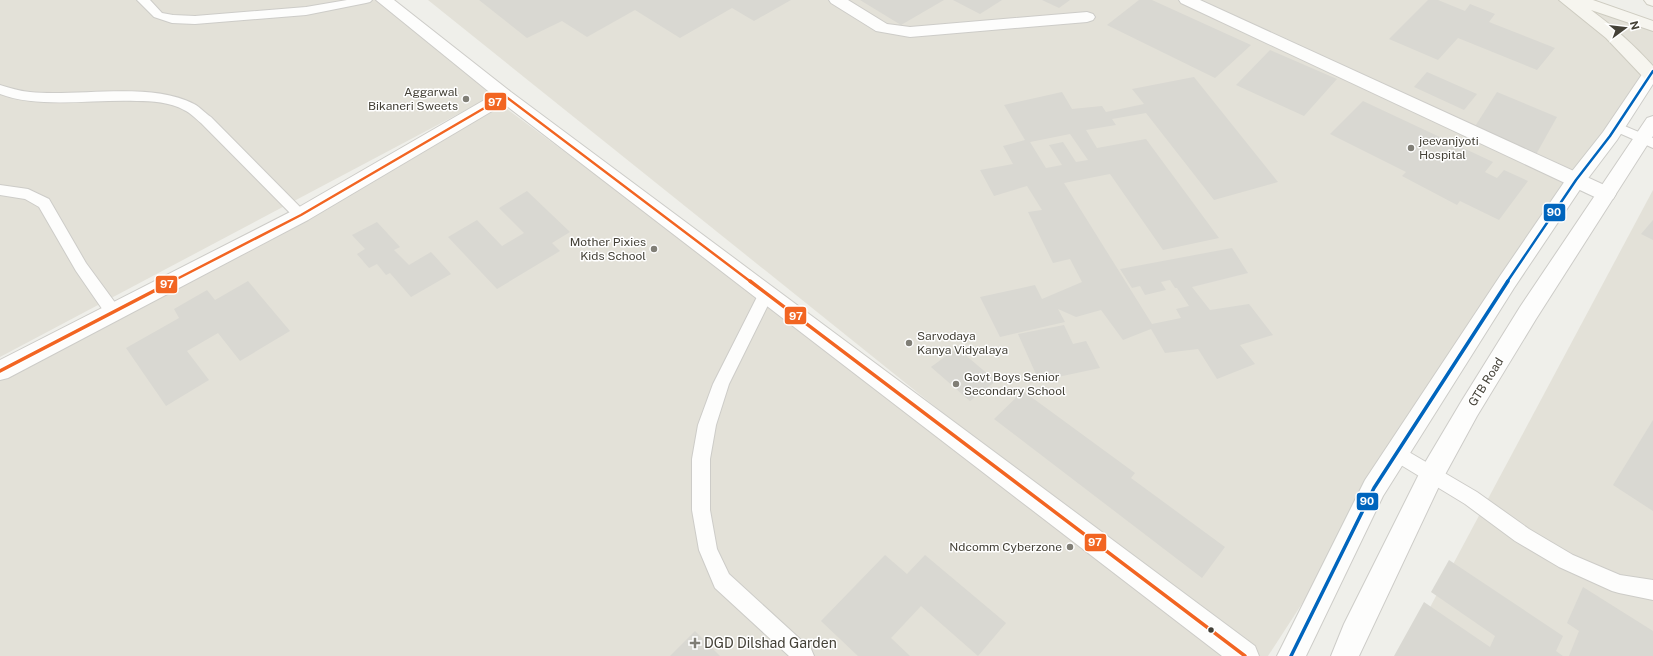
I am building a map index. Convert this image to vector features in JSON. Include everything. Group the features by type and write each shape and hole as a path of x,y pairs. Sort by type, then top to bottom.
{"main road":[{"path":"1567,0 1616,38 1652,73"},
{"path":"1578,0 1653,26"}],"street":[{"path":"384,0 505,96 1245,656"},
{"path":"837,0 882,28 910,32 1087,17"},
{"path":"1187,0 1606,194"},
{"path":"1291,656 1374,488 1507,282 1576,180 1652,73"},
{"path":"0,371 300,215 505,96"},
{"name":"GTB Road","path":"1345,656 1354,634 1432,474 1469,409 1524,320 1606,194 1649,135"}],"lane":[{"path":"142,0 158,15 172,19 196,20 306,11 366,0"},
{"path":"0,89 15,95 41,97 135,97 163,99 189,107 206,120 300,215"},
{"path":"1615,126 1649,135"},
{"path":"0,190 28,194 44,203 80,267 113,312"},
{"path":"766,293 721,384 707,425 700,459 701,510 708,550 722,581 804,656"},
{"path":"1397,453 1471,498 1522,535 1566,562 1619,584 1653,590"}],"shaded area":[{"path":"0,0 379,0 496,94 0,357"},
{"path":"428,0 1582,0 1653,26 1653,63 1268,656 1246,656"},
{"path":"499,103 1244,656 0,656 0,365"},
{"path":"1653,190 1653,656 1404,656"}],"building":[{"path":"479,0 791,0 754,21 732,8 680,38 635,10 587,37 562,21 527,38"},
{"path":"860,0 944,0 901,25"},
{"path":"953,0 1002,0 980,14"},
{"path":"1042,0 1070,0 1059,8"},
{"path":"1139,0 1152,0 1251,45 1215,78 1107,25"},
{"path":"1428,0 1438,0 1465,11 1470,4 1495,14 1489,22 1555,48 1537,70 1458,38 1438,60 1389,39"},
{"path":"1270,50 1337,79 1304,116 1236,85"},
{"path":"1427,72 1477,94 1464,110 1414,87"},
{"path":"1194,77 1278,182 1214,200 1146,113 1112,119 1116,125 1086,130 1097,148 1146,139 1219,238 1163,250 1110,174 1064,183 1152,324 1181,318 1176,309 1189,306 1170,280 1161,282 1166,290 1145,295 1140,286 1132,288 1120,269 1232,248 1248,273 1192,287 1210,310 1249,304 1273,335 1240,345 1255,364 1217,379 1198,349 1165,353 1151,329 1123,340 1101,310 1076,317 1058,309 1065,322 1000,337 980,297 1035,285 1042,299 1082,282 1070,259 1053,263 1028,212 1042,210 1027,186 994,196 980,170 1013,164 1003,146 1025,140 1004,105 1062,92 1072,109 1102,106 1106,112 1144,104 1132,89","holes":["1070,134 1088,160 1076,162 1063,142 1049,145 1062,165 1046,168 1030,142"]},
{"path":"1497,92 1557,117 1534,158 1472,131"},
{"name":"jeevanjyoti Hospital","path":"1363,101 1493,162 1485,172 1497,178 1504,170 1528,181 1499,220 1460,201 1457,205 1402,176 1406,172 1330,134"},
{"path":"527,191 570,232 552,243 560,251 497,289 448,237 477,220 502,246 524,233 499,208"},
{"path":"1653,220 1653,240 1641,234"},
{"path":"377,222 400,247 394,250 409,265 431,252 451,274 411,297 390,273 386,275 377,264 369,268 357,254 365,249 352,235"},
{"path":"248,281 290,331 240,361 218,333 187,351 209,380 166,406 126,348 179,318 174,309 207,290 215,300"},
{"path":"1064,325 1073,344 1086,341 1100,368 1039,381 1018,334"},
{"path":"957,348 996,381 970,401 931,367"},
{"path":"1023,391 1135,473 1131,478 1225,547 1202,578 994,419"},
{"path":"1653,420 1653,511 1613,485"},
{"path":"885,555 907,574 925,555 1006,623 978,656 921,606 891,638 910,656 858,656 821,621"},
{"path":"1449,560 1563,636 1556,651 1563,656 1394,656 1424,602 1490,647 1495,636 1431,592"},
{"path":"1583,587 1653,631 1653,656 1569,656 1579,631 1567,623"},
{"name":"DGD Dilshad Garden","path":"695,631 720,656 670,656"}],"transit line":[{"name":"90","path":"1291,656 1374,488 1507,282 1576,180 1610,136 1653,71"},
{"name":"97","path":"0,371 301,215 505,96 1245,656"}],"place":[{"name":"Aggarwal Bikaneri Sweets","path":"466,99"},
{"name":"jeevanjyoti Hospital","path":"1411,148"},
{"name":"Mother Pixies Kids School","path":"654,249"},
{"name":"Sarvodaya Kanya Vidyalaya","path":"909,343"},
{"name":"Govt Boys Senior Secondary School","path":"956,384"},
{"name":"Ndcomm Cyberzone","path":"1070,547"},
{"name":"DGD Dilshad Garden","path":"695,643"}]}
